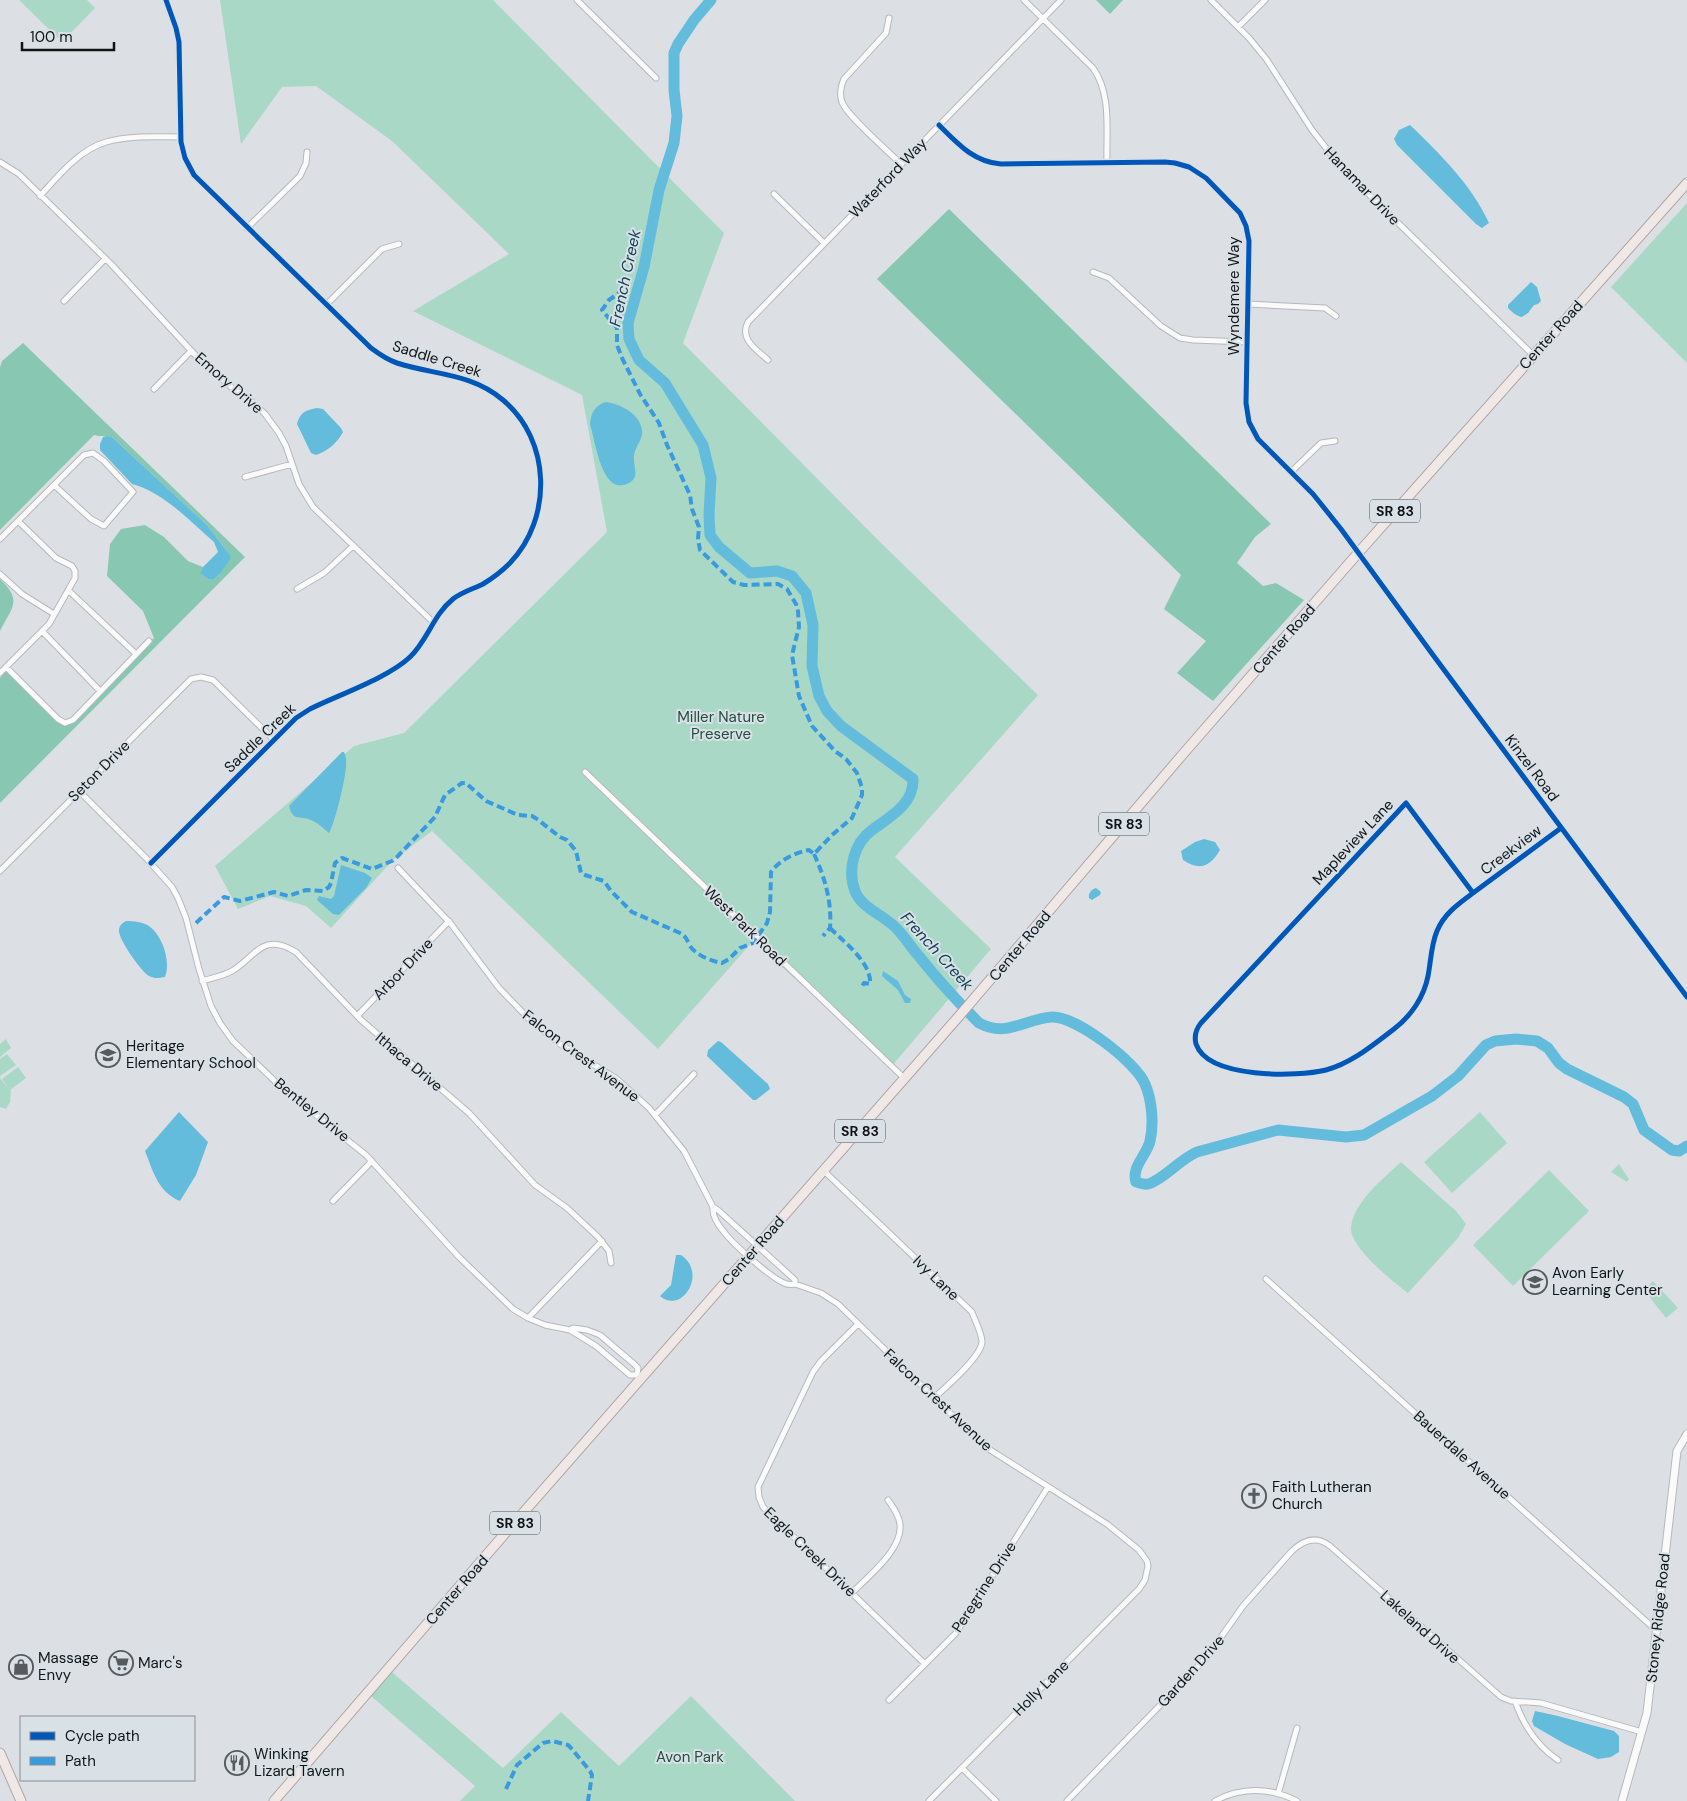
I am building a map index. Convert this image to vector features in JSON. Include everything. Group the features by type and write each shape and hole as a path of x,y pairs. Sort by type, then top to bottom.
{"main road":[{"name":"Center Road","path":"274,1801 639,1377 758,1246 974,1000 1183,754 1359,552 1687,183"},
{"path":"0,1753 21,1801"}],"street":[{"name":"Saddle Creek","path":"152,863 301,713 401,664 418,648 439,613 452,600 498,574 510,563 527,540 536,520 541,493 541,471 530,434 516,413 493,391 462,377 401,364 384,357 371,348 194,175 185,158 181,137 179,42 166,0"},
{"path":"576,0 656,78"},
{"path":"1024,0 1092,68 1103,85 1106,99 1107,163"},
{"name":"Waterford Way","path":"768,360 746,339 746,325 1061,0"},
{"name":"Hanamar Drive","path":"1211,0 1267,60 1316,135 1342,167 1533,355"},
{"path":"1238,27 1265,0"},
{"path":"889,18 886,33 844,79 841,86 841,96 847,111 902,164"},
{"name":"Wyndemere Way","path":"939,125 965,151 987,162 1002,164 1165,162 1185,165 1206,178 1234,206 1244,222 1249,236 1246,403 1249,422 1258,440 1313,494 1359,552"},
{"path":"40,196 71,164 97,145 116,139 181,137"},
{"path":"247,228 300,176 306,163 307,152"},
{"name":"Emory Drive","path":"0,162 18,174 105,258 191,351 265,414 280,433 306,497 313,507 433,622"},
{"path":"774,194 824,243"},
{"path":"326,306 382,249 399,244"},
{"path":"64,301 105,258"},
{"path":"1093,272 1109,278 1161,326 1180,338 1247,342"},
{"path":"1248,304 1325,308 1336,316"},
{"path":"154,389 191,351"},
{"path":"1291,472 1321,444 1335,441"},
{"path":"0,539 54,485 84,455 93,452 133,492 104,526 91,519 54,485"},
{"path":"245,477 292,464"},
{"path":"0,673 49,624 75,578 75,571 72,566 56,558 18,521"},
{"path":"297,589 324,573 353,546"},
{"name":"Kinzel Road","path":"1359,552 1433,655 1687,997"},
{"path":"0,574 22,594 54,614"},
{"path":"68,590 136,654"},
{"path":"42,631 100,691"},
{"path":"6,667 58,719 65,723 72,720 149,640"},
{"name":"Seton Drive","path":"0,871 191,679 201,677 213,680 274,740"},
{"name":"West Park Road","path":"585,772 905,1079"},
{"name":"Bentley Drive","path":"79,791 152,863 172,887 186,918 202,981 214,1014 234,1041 281,1087 372,1160 459,1257 508,1305 528,1318 554,1328 587,1330 600,1335 638,1368 639,1377 630,1375 596,1346 570,1330"},
{"name":"Mapleview Lane","path":"1261,957 1406,803 1473,893"},
{"name":"Creekview","path":"1261,957 1201,1023 1196,1031 1195,1042 1200,1052 1223,1067 1248,1072 1307,1073 1326,1070 1344,1064 1360,1054 1406,1018 1420,1000 1426,986 1437,931 1446,916 1473,893 1561,828"},
{"name":"Falcon Crest Avenue","path":"398,868 449,921 499,988 531,1022 560,1044 617,1079 655,1115 684,1151 713,1207 713,1212 722,1230 749,1256 780,1281 789,1285 796,1284 831,1299 984,1446 1107,1524 1133,1545 1147,1561 1148,1572"},
{"name":"Arbor Drive","path":"357,1016 449,921"},
{"name":"Ithaca Drive","path":"202,981 232,971 258,948 272,945 290,948 303,958 357,1016 469,1113 535,1185 567,1208 602,1242 609,1252 612,1263"},
{"path":"655,1115 694,1074"},
{"path":"333,1202 372,1160"},
{"name":"Ivy Lane","path":"824,1171 972,1312 982,1342 979,1349 970,1362 934,1398"},
{"name":"Falcon Crest Avenue","path":"713,1207 795,1280 796,1284"},
{"path":"528,1318 602,1242"},
{"name":"Bauerdale Avenue","path":"1266,1279 1657,1631"},
{"name":"Eagle Creek Drive","path":"858,1324 816,1367 767,1465 757,1491 763,1507 925,1664"},
{"name":"Stoney Ridge Road","path":"1622,1801 1647,1713 1677,1451 1687,1434"},
{"name":"Peregrine Drive","path":"889,1700 961,1626 1048,1487"},
{"path":"852,1593 890,1553 899,1538 900,1522 888,1500"},
{"name":"Lakeland Drive","path":"1310,1539 1321,1540 1330,1546 1496,1695 1514,1701 1541,1703 1642,1732"},
{"name":"Garden Drive","path":"1067,1801 1207,1657 1243,1606 1291,1552 1300,1544 1310,1539"},
{"name":"Holly Lane","path":"929,1801 1143,1585 1148,1572"},
{"path":"1514,1701 1523,1723 1545,1750 1558,1760"},
{"path":"1278,1794 1297,1728"},
{"path":"962,1768 996,1801"},
{"path":"1215,1801 1234,1793 1249,1791 1278,1794 1297,1801"}],"green space":[{"path":"19,0 87,0 95,8 62,42"},
{"name":"Miller Nature Preserve","path":"220,0 493,0 724,233 683,343 882,544 1038,695 895,857 991,949 892,1066 753,941 658,1049 432,831 392,861 331,928 306,906 270,896 238,909 215,866 354,746 404,733 607,532 582,395 413,311 509,254 392,141 316,86 282,87 241,144"},
{"path":"1096,0 1123,0 1110,14"},
{"path":"1687,203 1687,363 1611,287"},
{"path":"949,209 1271,524 1255,537 1237,563 1263,586 1276,583 1304,600 1213,701 1177,673 1206,641 1164,609 1181,575 877,279"},
{"path":"23,343 245,557 0,803 0,678 6,671 64,725 93,702 154,638 143,611 107,576 110,544 121,529 145,525 164,537 188,561 203,567 201,573 208,579 213,580 220,574 227,551 207,525 112,437 94,435 0,530 0,367 2,361"},
{"path":"0,579 11,593 13,604 0,631"},
{"path":"6,1039 11,1048 0,1057 0,1044"},
{"path":"7,1054 16,1065 0,1076 0,1059"},
{"path":"18,1067 26,1078 10,1090 2,1079"},
{"path":"0,1078 11,1091 10,1102 6,1109 0,1107"},
{"path":"1480,1112 1507,1143 1452,1193 1424,1162"},
{"path":"1401,1162 1456,1211 1466,1224 1458,1238 1408,1293 1383,1273 1357,1245 1351,1228 1353,1218 1363,1200"},
{"path":"1619,1164 1629,1179 1627,1182 1611,1172"},
{"path":"1549,1170 1589,1211 1513,1286 1473,1245"},
{"path":"1653,1281 1678,1308 1666,1318 1644,1290"},
{"name":"Avon Park","path":"392,1672 503,1768 561,1712 619,1766 691,1696 795,1801 460,1801 475,1786 371,1696"}],"water":[{"path":"1410,125 1444,159 1464,183 1489,223 1482,228 1476,224 1397,145 1394,139 1399,130"},
{"path":"1531,282 1537,287 1541,301 1522,317 1514,314 1508,308 1508,305"},
{"path":"606,402 619,405 631,412 642,428 642,435 634,454 635,477 630,483 624,485 616,485 604,473 590,424 594,410"},
{"path":"317,408 323,409 343,432 332,446 316,455 311,453 297,424 304,412"},
{"path":"103,437 112,437 207,525 227,551 231,558 220,574 213,580 200,573 203,567 218,552 214,542 165,500 132,484 100,450"},
{"path":"344,752 346,758 345,775 338,808 329,833 314,821 292,814 289,806"},
{"path":"1204,839 1215,842 1220,850 1208,864 1200,866 1183,860 1181,851 1195,842"},
{"path":"341,865 365,873 372,878 366,888 339,915 333,914 317,900 319,896 331,899 334,896"},
{"path":"1096,888 1101,892 1100,895 1092,900 1089,898 1089,894"},
{"path":"126,921 138,922 154,930 165,950 167,971 165,977 155,978 149,976 130,954 119,933 120,926"},
{"path":"883,971 898,981 905,995 911,999 910,1003 905,1003 898,990 882,976"},
{"path":"718,1041 768,1084 770,1089 756,1100 753,1100 707,1056 708,1050"},
{"path":"179,1112 208,1142 196,1175 180,1201 166,1192 161,1186 145,1151"},
{"path":"676,1255 681,1255 689,1263 692,1281 689,1289 683,1296 676,1300 668,1300 660,1296 671,1285"},
{"path":"1535,1711 1614,1731 1619,1736 1619,1752 1611,1757 1598,1759 1565,1744 1534,1726 1532,1721"}],"waterway":[{"name":"French Creek","path":"711,0 694,20 674,53 674,90 677,116 674,143 659,190 644,267 628,323 629,339 639,360 665,383 703,445 711,478 710,535 719,547 750,573 777,571 792,576 806,593 813,625 812,666 819,696 827,711 841,726 913,779 910,796 905,803 893,815 866,835 857,849 852,866 852,874 855,891 862,902 897,929 940,982 979,1023 998,1029 1042,1018 1063,1019 1090,1032 1130,1064 1145,1084 1152,1112 1150,1141 1137,1166 1136,1182 1146,1184 1154,1182 1184,1159 1197,1152 1278,1130 1346,1137 1364,1135 1432,1096 1458,1076 1486,1045 1495,1041 1516,1039 1537,1041 1548,1048 1559,1063 1567,1069 1624,1097 1633,1104 1644,1130 1672,1150 1679,1151 1687,1146"}],"marked path":[{"path":"196,923 224,897 240,901 274,892 288,896 306,890 323,891 331,883 335,863 342,858 372,869 392,861 435,817 445,795 462,783 466,783 486,801 518,815 532,816 567,840 576,851 581,873 604,881 611,891 632,912 680,933 700,955 722,963 740,948 753,943 767,923 770,912 771,872 774,868 799,853 809,850 814,854 852,818 862,795 862,788 857,773 846,759 835,751 812,726 799,696 792,655 799,627 796,604 787,589 778,584 744,585 733,582 700,550 698,539 699,527 692,509 690,495 659,423 640,394 622,358 617,345 617,328 602,310 609,300 623,290"},
{"path":"814,854 829,899 830,928 823,936"},
{"path":"830,928 856,953 867,968 870,984 864,983 861,989"},
{"path":"506,1789 517,1765 543,1743 552,1741 568,1745 590,1771 592,1775 588,1801"}],"cycle path":[{"path":"151,863 296,718 310,709 376,679 401,665 422,643 446,605 460,594 487,582 510,563 524,545 534,524 541,480 538,457 530,436 519,417 503,400 479,385 452,376 397,363 387,359 371,348 194,175 185,158 181,142 179,42 166,0"},
{"path":"939,125 967,151 991,163 1165,162 1189,167 1206,178 1240,213 1246,226 1249,241 1246,403 1249,422 1258,439 1313,494 1341,529 1687,997"},
{"path":"1473,893 1406,803 1201,1023 1196,1033 1196,1044 1204,1055 1217,1064 1255,1073 1296,1074 1326,1070 1345,1063 1400,1024 1416,1006 1426,984 1435,936 1448,914 1462,901 1561,828"}],"place":[{"name":"Heritage Elementary School","path":"108,1055"},
{"name":"Avon Early Learning Center","path":"1535,1282"},
{"name":"Faith Lutheran Church","path":"1254,1496"},
{"name":"Marc's","path":"121,1663"},
{"name":"Massage Envy","path":"21,1667"},
{"name":"Winking Lizard Tavern","path":"237,1763"}]}
